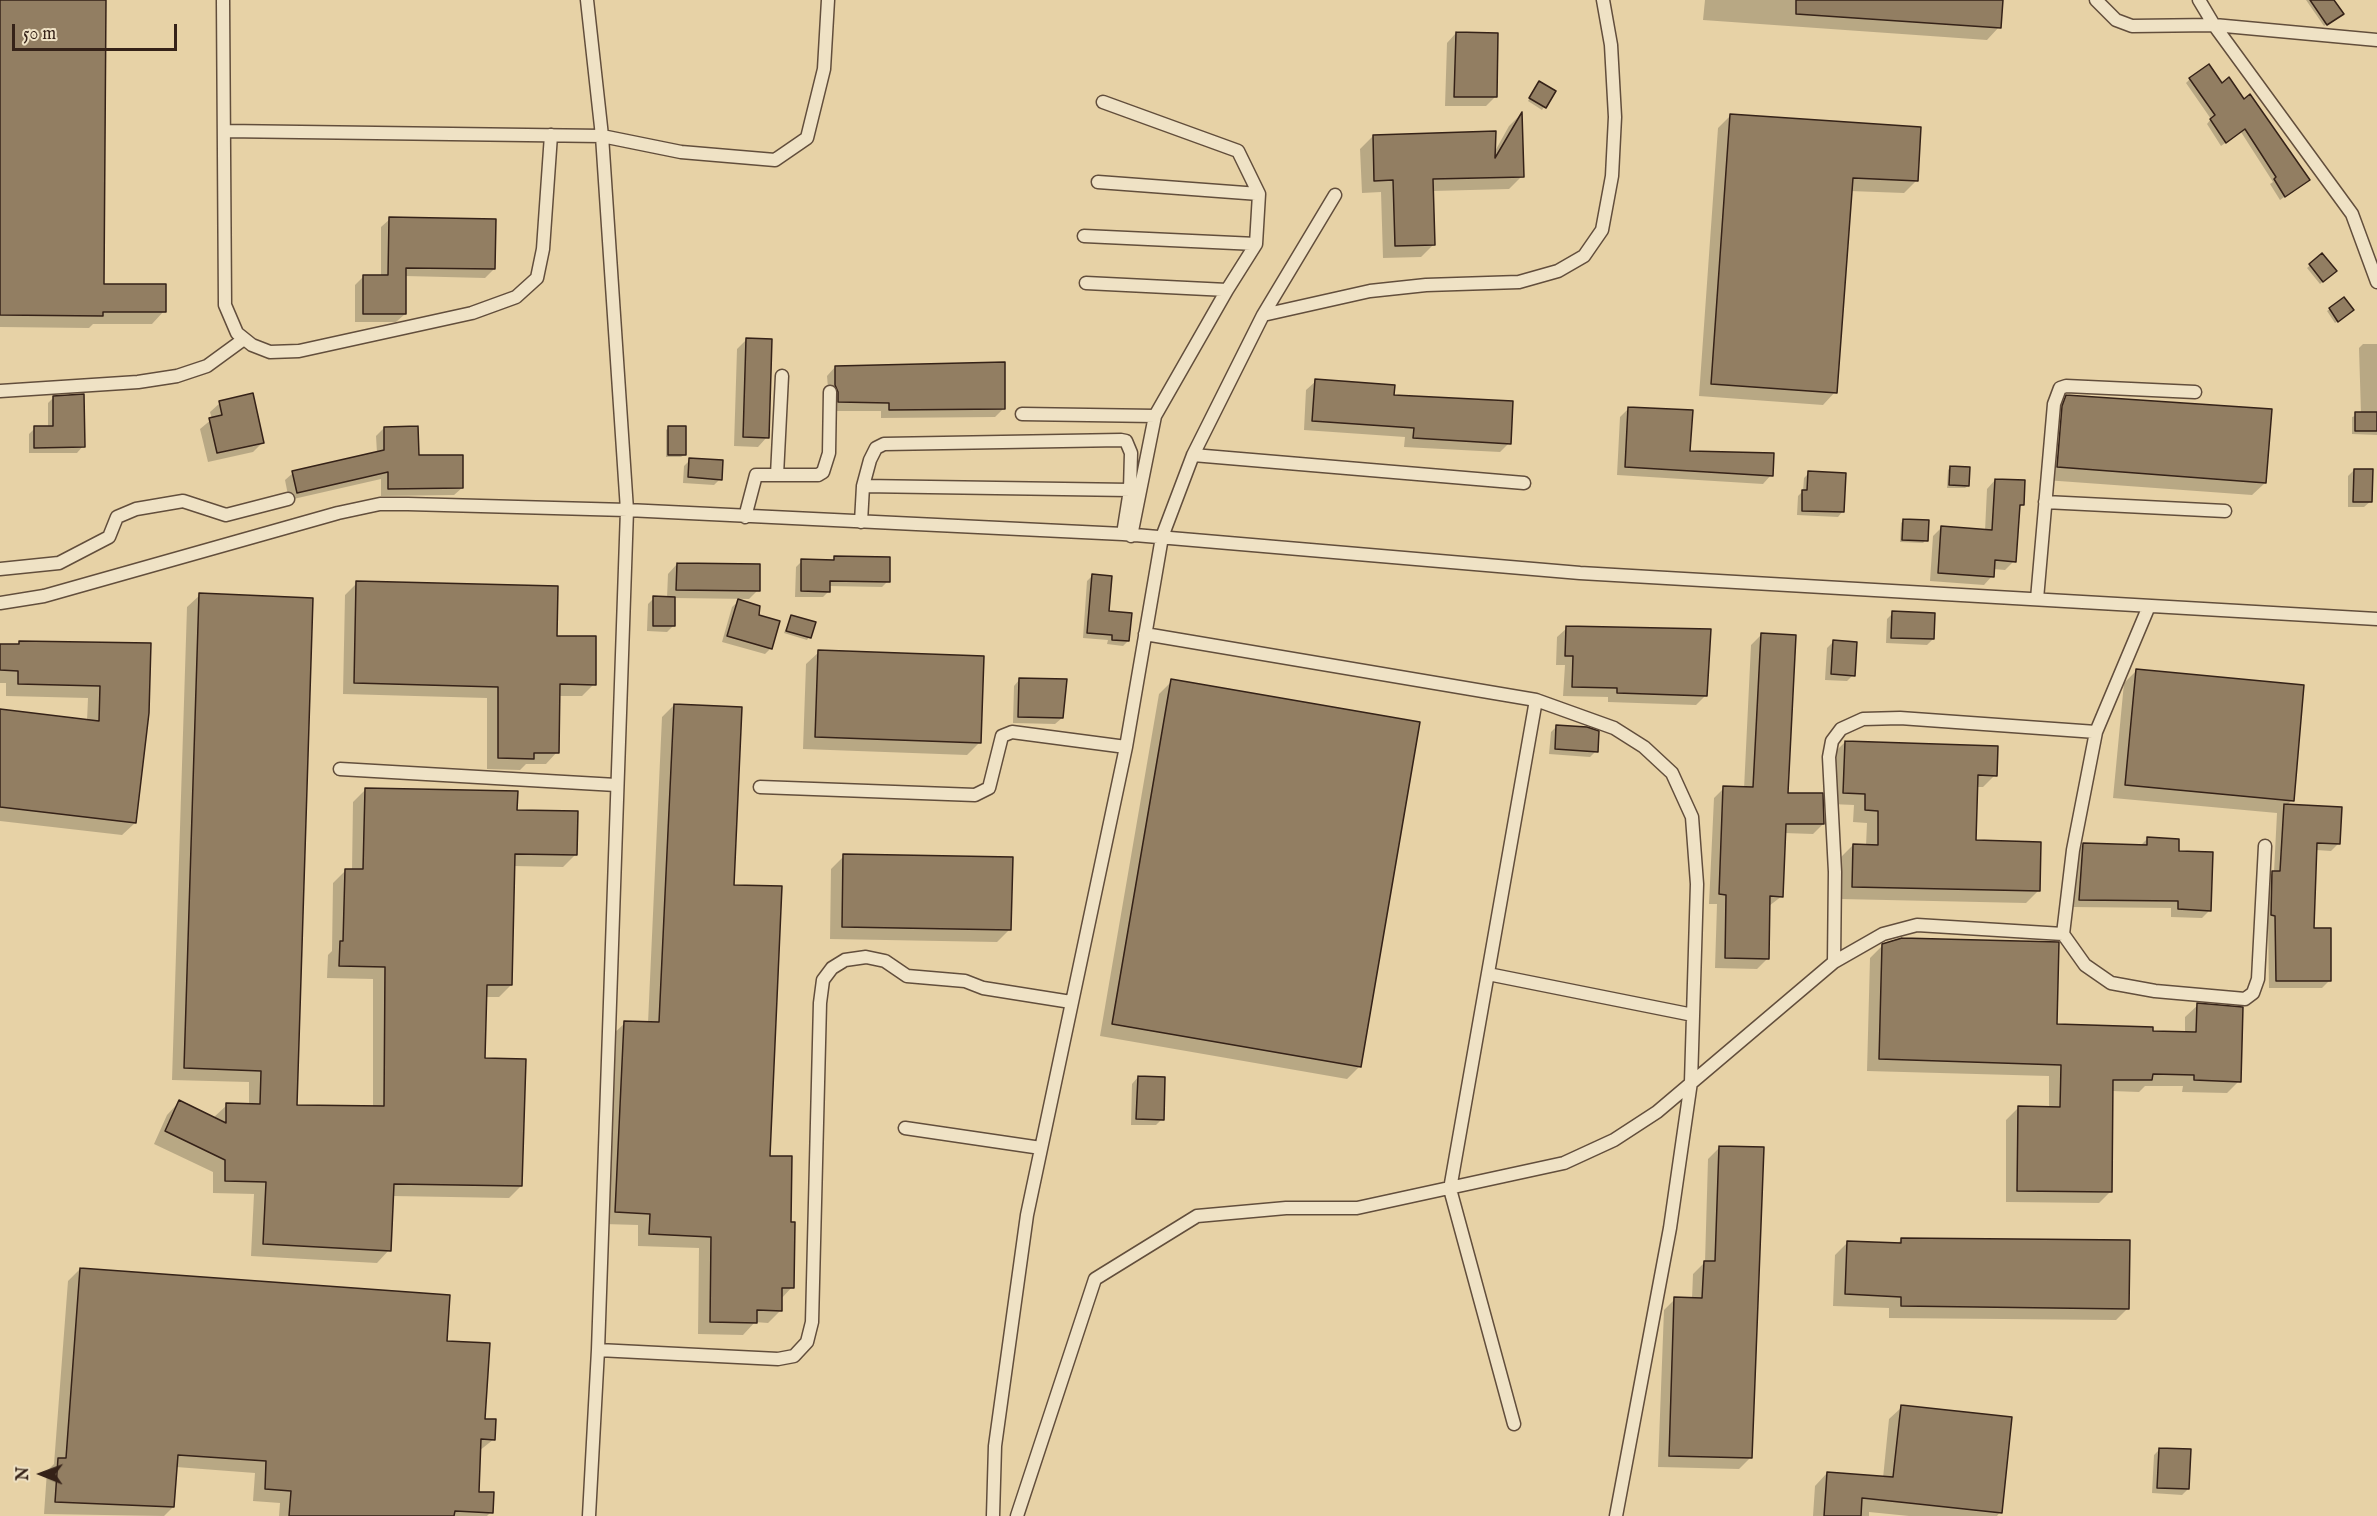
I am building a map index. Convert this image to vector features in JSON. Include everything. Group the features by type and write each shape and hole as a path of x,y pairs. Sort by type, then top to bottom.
{"lane":[{"path":"223,0 225,304 237,333 252,345 270,352 299,351 472,313 516,297 537,278 543,249 551,135"},
{"path":"587,0 602,136 627,510 598,1350 589,1516"},
{"path":"225,131 602,136 681,152 775,160 807,138 824,69 828,0"},
{"path":"1263,315 1370,291 1426,285 1519,282 1558,271 1584,256 1602,230 1612,176 1615,117 1611,45 1603,0"},
{"path":"2096,0 2116,20 2132,26 2214,25 2377,40"},
{"path":"2199,0 2214,25 2352,214 2377,282"},
{"path":"1103,102 1238,152 1259,195 1256,244 1155,416 1127,535"},
{"path":"1098,182 1259,195"},
{"path":"993,1516 995,1446 1027,1215 1126,747 1162,537 1193,455 1263,315 1335,195"},
{"path":"1084,236 1256,244"},
{"path":"1086,283 1227,290"},
{"path":"0,391 138,382 177,376 207,366 244,339"},
{"path":"777,475 782,376"},
{"path":"2037,599 2054,404 2060,388 2066,386 2195,392"},
{"path":"746,517 756,475 818,475 823,472 829,453 830,392"},
{"path":"1022,414 1155,416"},
{"path":"861,522 863,486 870,460 876,448 891,442 1121,440 1126,441 1131,453 1127,535"},
{"path":"1193,455 1524,483"},
{"path":"863,486 1130,490"},
{"path":"0,569 60,563 109,537 117,517 136,509 183,501 226,515 288,499"},
{"path":"2045,502 2225,511"},
{"path":"0,603 44,597 338,513 380,504 627,510 1162,537 1580,573 2377,619"},
{"path":"2149,606 2096,732 2073,850 2063,933 2085,965 2111,983 2156,992 2245,999 2253,993 2258,979 2265,846"},
{"path":"1145,634 1536,700 1614,728 1644,747 1672,773 1692,817 1697,884 1691,1082 1670,1228 1616,1516"},
{"path":"1514,1424 1450,1189 1536,700"},
{"path":"1834,962 1835,872 1829,757 1832,741 1841,729 1863,719 1900,718 2096,732"},
{"path":"760,787 975,795 989,788 1002,736 1012,732 1126,747"},
{"path":"340,770 616,785"},
{"path":"1017,1516 1095,1279 1197,1216 1286,1208 1357,1208 1564,1163 1614,1140 1656,1112 1834,962 1883,934 1917,926 2063,933"},
{"path":"598,1350 778,1359 794,1356 807,1342 812,1322 820,1003 823,980 832,968 845,960 866,957 885,961 907,976 965,981 983,988 1071,1002"},
{"path":"1488,974 1693,1015"},
{"path":"905,1128 1041,1148"}],"building":[{"path":"0,0 106,0 104,284 166,284 166,312 103,312 103,316 0,315"},
{"path":"1796,0 2003,0 2001,28 1796,14"},
{"path":"2310,0 2334,0 2344,14 2327,25"},
{"path":"1456,32 1498,33 1497,97 1454,97"},
{"path":"2209,64 2222,83 2229,77 2244,99 2250,94 2310,180 2285,197 2274,179 2276,177 2245,129 2226,143 2210,119 2215,115 2189,78"},
{"path":"1539,81 1556,91 1546,108 1529,98"},
{"path":"1522,112 1524,177 1433,179 1435,245 1395,246 1393,180 1374,181 1373,135 1496,131 1495,158"},
{"path":"1730,114 1921,127 1918,181 1853,178 1837,393 1711,384"},
{"path":"389,217 496,219 495,269 406,268 406,314 363,314 363,275 388,275"},
{"path":"2322,253 2337,271 2323,282 2309,264"},
{"path":"2344,297 2354,310 2338,322 2329,308"},
{"path":"746,338 772,339 769,438 743,437"},
{"path":"1005,362 1005,409 889,410 889,403 838,402 835,366"},
{"path":"1315,379 1395,385 1394,395 1513,401 1511,444 1413,438 1414,428 1312,421"},
{"path":"253,393 264,443 217,453 209,418 222,415 219,401"},
{"path":"84,394 85,447 34,448 34,426 53,426 53,396"},
{"path":"2066,395 2272,409 2266,483 2057,467 2062,406"},
{"path":"1628,407 1693,410 1690,451 1774,453 1773,476 1625,467"},
{"path":"2355,412 2377,412 2377,431 2355,431"},
{"path":"418,426 419,455 463,455 463,488 388,489 388,472 297,493 292,471 384,450 384,427"},
{"path":"668,426 686,426 686,455 668,455"},
{"path":"689,458 723,460 722,480 688,477"},
{"path":"1950,466 1970,467 1969,486 1949,485"},
{"path":"2354,469 2373,469 2372,502 2353,502"},
{"path":"1808,471 1846,473 1844,512 1802,511 1802,490 1807,490"},
{"path":"1995,479 2025,480 2024,505 2020,505 2016,562 1995,560 1994,577 1938,573 1941,526 1992,530"},
{"path":"1903,519 1929,520 1928,541 1902,540"},
{"path":"834,556 890,557 890,582 830,581 830,592 801,591 801,559 834,560"},
{"path":"677,563 760,564 760,591 676,590"},
{"path":"1092,574 1112,576 1109,611 1132,613 1129,641 1112,640 1112,635 1087,633"},
{"path":"356,581 558,586 557,636 596,636 596,685 560,684 559,753 534,753 534,759 498,758 498,687 354,683"},
{"path":"199,593 313,598 297,1105 384,1106 385,967 339,966 340,941 343,941 345,869 363,869 365,788 518,791 517,810 578,811 577,855 515,854 512,985 487,985 485,1058 526,1059 522,1186 394,1184 391,1251 263,1244 266,1182 225,1181 225,1160 165,1131 179,1100 226,1123 226,1103 260,1104 261,1071 184,1068"},
{"path":"653,596 675,597 675,626 653,626"},
{"path":"738,599 760,606 759,615 780,621 772,649 727,636"},
{"path":"1892,611 1935,613 1934,639 1891,638"},
{"path":"791,615 816,622 811,638 786,631"},
{"path":"1566,626 1711,629 1707,696 1617,693 1617,688 1572,687 1573,656 1565,656"},
{"path":"1761,633 1796,635 1788,793 1823,793 1824,824 1786,824 1783,897 1770,896 1769,959 1725,958 1726,895 1719,894 1723,786 1753,787"},
{"path":"1833,640 1857,642 1855,676 1831,674"},
{"path":"19,641 151,643 149,713 136,823 0,807 0,709 99,721 100,686 18,684 18,671 0,670 0,644 19,644"},
{"path":"818,650 984,656 981,743 815,737"},
{"path":"2136,669 2304,685 2294,801 2125,785"},
{"path":"1019,678 1067,679 1063,718 1018,717"},
{"path":"1171,679 1420,722 1361,1067 1112,1024"},
{"path":"674,704 742,707 734,885 782,886 770,1156 792,1156 791,1222 795,1222 794,1288 782,1288 782,1311 757,1310 757,1323 710,1322 711,1237 649,1234 650,1214 615,1212 624,1021 659,1022"},
{"path":"1556,725 1587,727 1599,731 1598,752 1555,749"},
{"path":"1845,741 1998,746 1997,776 1978,775 1976,840 2041,842 2040,891 1852,887 1853,844 1878,845 1878,811 1865,810 1865,794 1843,793"},
{"path":"2284,804 2342,807 2340,844 2317,843 2314,928 2331,928 2331,981 2276,981 2275,916 2271,915 2272,871 2280,871"},
{"path":"2147,837 2179,839 2179,851 2213,852 2211,911 2178,909 2178,901 2079,900 2083,843 2147,845"},
{"path":"843,854 1013,857 1011,930 842,927"},
{"path":"1902,938 2059,942 2057,1024 2153,1027 2153,1031 2196,1032 2197,1003 2243,1007 2241,1082 2194,1080 2194,1075 2153,1074 2152,1080 2113,1080 2112,1192 2017,1191 2018,1106 2060,1107 2061,1065 1879,1059 1882,944"},
{"path":"1138,1076 1165,1077 1164,1120 1136,1119"},
{"path":"1719,1146 1764,1147 1752,1458 1669,1456 1674,1297 1702,1298 1704,1261 1715,1261"},
{"path":"1901,1238 2130,1240 2129,1309 1901,1306 1901,1297 1845,1294 1847,1241 1901,1243"},
{"path":"80,1268 450,1295 447,1341 490,1343 485,1419 496,1419 495,1440 481,1439 479,1492 494,1492 493,1513 455,1511 454,1516 289,1516 291,1491 265,1489 266,1461 178,1455 174,1507 55,1502 58,1458 66,1458"},
{"path":"1901,1405 2012,1417 2002,1513 1862,1498 1861,1516 1824,1516 1827,1472 1893,1477"},
{"path":"2159,1448 2191,1449 2189,1489 2157,1488"}]}
